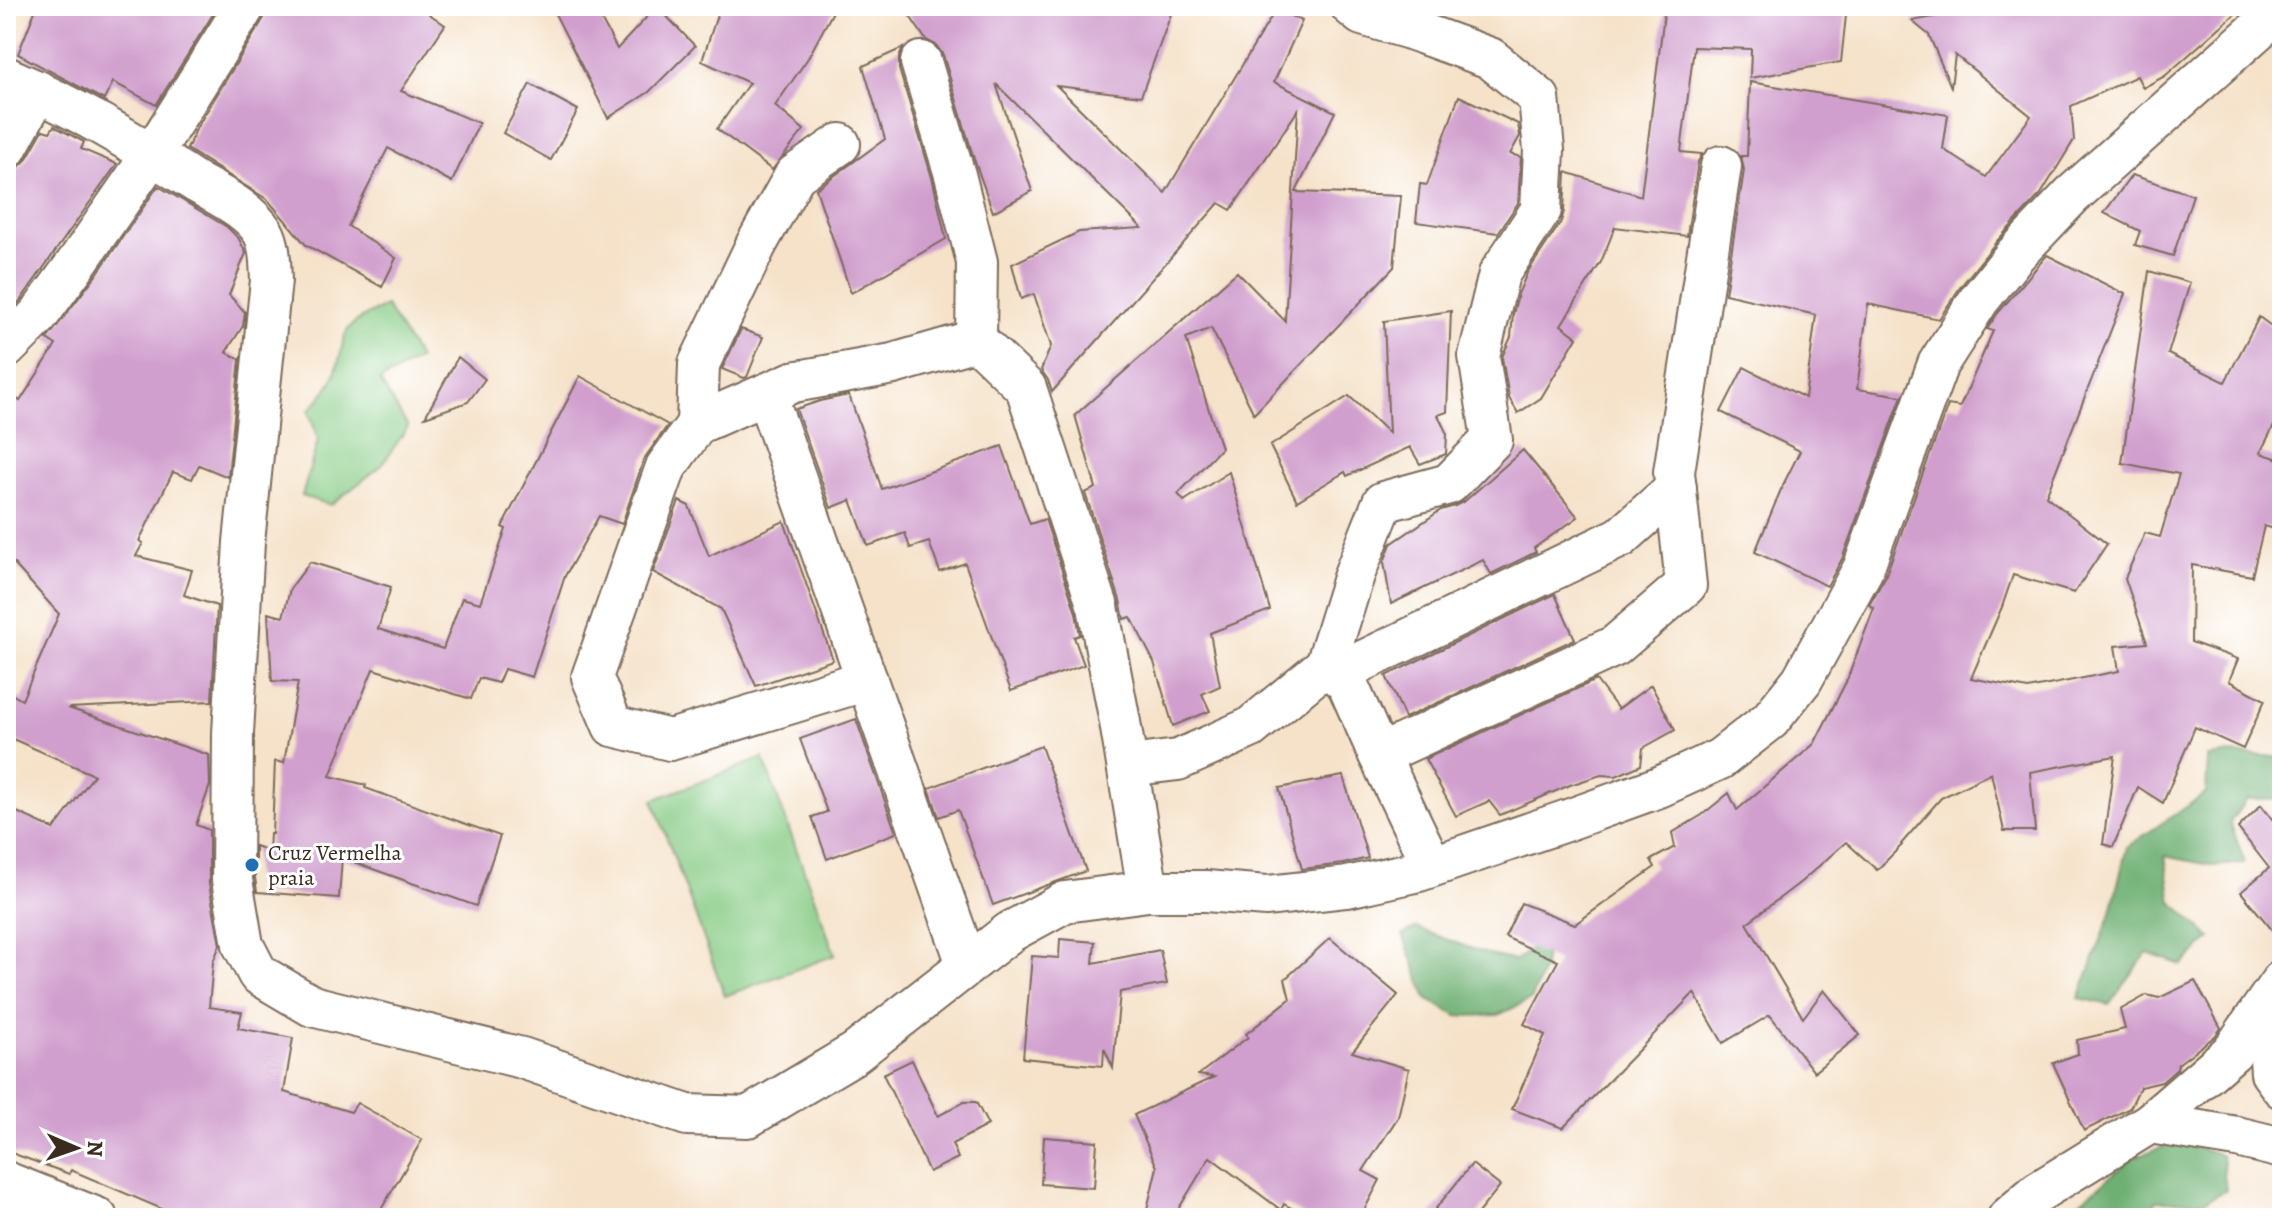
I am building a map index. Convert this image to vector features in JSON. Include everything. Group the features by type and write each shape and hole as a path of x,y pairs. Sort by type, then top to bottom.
{"street":[{"path":"6,348 38,316 153,153 245,6"},
{"path":"1331,669 1354,575 1383,502 1449,484 1492,440 1479,356 1499,274 1541,210 1544,150 1539,98 1490,58 1362,15 1351,6"},
{"path":"6,149 22,84 94,119 245,212 263,233 270,251 271,280 244,542 233,733 232,880 243,945 258,974 312,1006 522,1058 687,1115 748,1117 855,1053 1010,932 1065,902 1148,891 1206,891 1267,896 1347,887 1432,866 1568,820 1659,787 1720,759 1770,720 1802,680 1863,569 1938,364 1979,300 2015,255 2072,195 2278,25"},
{"path":"921,62 977,262 976,340 1026,388 1098,607 1148,891"},
{"path":"697,424 699,364 756,245 795,175 840,144"},
{"path":"1379,755 1615,646 1686,585 1674,472 1721,166"},
{"path":"867,680 670,740 613,726 592,677 666,467 697,424 793,382 893,364 976,340"},
{"path":"766,394 967,964"},
{"path":"1128,766 1178,760 1250,728 1331,669 1621,537 1676,488"},
{"path":"1331,669 1347,683 1432,866"},
{"path":"2279,984 2268,1026 2271,1073 2282,1088"},
{"path":"2008,1218 2038,1192 2150,1123 2232,1052 2279,984"},
{"path":"2150,1123 2237,1137 2282,1148"},
{"path":"6,1182 97,1218"}],"green space":[{"path":"386,306 419,359 380,381 408,427 381,466 331,505 302,496 318,440 309,411 331,383 350,327"},
{"path":"2229,754 2282,757 2282,800 2247,799 2230,822 2245,863 2215,866 2165,856 2172,902 2211,938 2182,965 2147,953 2109,1005 2079,998 2110,916 2127,847 2206,793 2208,757"},
{"path":"763,758 835,955 725,996 653,800"},
{"path":"1416,928 1514,961 1546,940 1543,969 1532,999 1498,1015 1457,1016 1427,999 1403,935"},
{"path":"2180,1141 2222,1155 2226,1190 2204,1202 2156,1201 2150,1218 2075,1218 2076,1205 2134,1157"}],"building":[{"path":"37,6 218,6 156,105 113,82 104,100 18,54"},
{"path":"268,6 418,6 445,25 401,91 479,123 452,182 388,148 348,226 396,258 382,287 306,245 268,200 187,149 197,127 264,18"},
{"path":"551,6 594,6 617,49 657,6 695,46 649,92 608,118"},
{"path":"720,6 836,6 808,58 775,106 804,130 772,170 717,129 749,83 702,61"},
{"path":"903,6 1174,6 1141,96 1057,86 1165,193 1276,9 1302,21 1274,82 1335,112 1296,192 1401,196 1394,267 1254,414 1211,328 1186,338 1221,448 1178,494 1184,501 1229,472 1270,610 1210,633 1220,686 1202,694 1210,711 1173,726 1154,662 1131,617 1124,619 1085,493 1096,488 1075,415 1237,272 1285,321 1298,110 1231,210 1219,203 1052,392 1041,370 1051,346 1034,294 1021,299 1012,264 1079,232 1142,228 996,84 1032,191 993,212 943,55 936,45 926,40"},
{"path":"1665,6 1847,6 1841,62 1750,78 1751,49 1694,47 1681,152 1702,154 1698,162 1687,236 1615,227 1601,262 1561,325 1577,337 1541,398 1518,413 1509,398 1502,357 1511,337 1518,294 1527,273 1561,222 1566,172 1641,196"},
{"path":"1992,6 2244,6 2165,76 2143,88 2137,76 2071,106 2074,140 2041,194 1997,241 1939,319 1868,304 1857,389 1902,396 1842,559 1827,586 1755,552 1800,451 1721,412 1744,367 1805,398 1816,315 1725,294 1744,170 1741,156 1747,156 1750,82 1948,115 1943,149 1986,177 2031,116 1955,55 1951,87 1929,35 1912,21"},
{"path":"903,48 899,69 933,181 946,239 851,293 816,189 885,139 863,66"},
{"path":"530,84 578,110 551,160 503,133"},
{"path":"1459,96 1518,124 1520,136 1510,154 1521,157 1518,203 1498,233 1416,222 1420,184 1427,185"},
{"path":"54,126 84,142 81,149 117,164 8,314 6,185 13,170 26,160 43,130 50,132"},
{"path":"2132,175 2193,195 2173,256 2135,245 2140,231 2104,213"},
{"path":"158,186 227,227 239,239 246,253 229,295 245,312 243,326 226,352 240,359 228,477 199,465 192,479 173,472 139,541 143,543 136,556 192,570 184,595 217,606 212,701 68,708 209,755 210,785 196,825 209,830 209,884 220,945 213,962 209,1007 242,1012 238,1028 293,1038 284,1092 351,1112 357,1103 422,1140 376,1218 183,1218 71,1170 69,1174 6,1151 6,807 54,829 94,775 6,736 6,691 22,700 59,614 6,555 6,392 20,401 56,345 47,339"},
{"path":"2047,255 2125,294 2046,496 2107,544 2074,593 2013,575 1971,678 2028,689 2119,671 2115,646 2147,643 2125,578 2145,533 2160,537 2179,474 2122,463 2149,271 2190,283 2168,354 2225,382 2259,317 2282,334 2282,410 2260,453 2282,460 2282,531 2264,526 2252,576 2192,565 2191,642 2238,659 2229,681 2265,700 2243,749 2195,727 2163,803 2138,787 2113,847 2103,844 2115,756 2030,772 2035,831 2004,831 1991,773 1941,798 1877,870 1846,842 1747,923 1803,1018 1824,990 1860,1035 1814,1072 1770,1015 1723,1043 1694,993 1563,1128 1512,1109 1545,1035 1524,1024 1558,961 1505,937 1521,903 1575,924 1655,867 1651,860 1675,847 1672,833 1702,815 1729,793 1737,810 1814,744 1847,680 1874,608 1869,605 1885,577 1948,405 1960,407 1993,331 1987,329"},
{"path":"1451,311 1447,412 1438,415 1447,434 1446,454 1420,464 1410,447 1347,476 1345,472 1297,501 1270,446 1349,396 1389,433 1384,321"},
{"path":"741,329 763,337 744,378 722,369"},
{"path":"458,357 485,379 468,402 425,417"},
{"path":"580,376 668,425 644,459 622,524 599,516 565,576 532,677 504,669 498,683 479,678 471,699 373,669 330,776 366,785 365,788 500,836 476,906 342,858 339,898 257,892 255,846 269,851 275,761 284,763 298,682 272,681 268,613 283,617 290,589 310,562 391,587 378,629 443,649 462,598 480,603 506,529 502,527"},
{"path":"849,395 882,489 1002,446 1030,524 1045,519 1076,613 1080,635 1074,637 1084,665 1011,691 965,563 940,572 929,542 910,548 905,533 868,546 851,500 831,508 796,409"},
{"path":"1523,450 1578,517 1534,548 1536,552 1491,574 1483,560 1391,604 1384,562 1391,544 1441,510 1465,501"},
{"path":"679,501 689,506 709,556 784,521 833,660 756,686 721,609 653,572"},
{"path":"1555,594 1575,639 1405,718 1386,676"},
{"path":"1596,680 1618,709 1651,685 1675,730 1643,748 1641,765 1616,776 1601,775 1570,785 1500,815 1489,801 1456,816 1425,759"},
{"path":"856,719 896,833 827,859 812,817 827,812 800,739"},
{"path":"1041,746 1086,871 993,905 958,810 939,817 929,788"},
{"path":"1343,776 1368,858 1302,869 1279,788"},
{"path":"2261,805 2282,831 2282,942 2241,892 2269,868 2238,828"},
{"path":"1330,938 1398,995 1352,1052 1409,1069 1398,1117 1363,1171 1380,1180 1360,1218 1310,1218 1284,1204 1281,1210 1210,1157 1173,1218 1145,1218 1157,1167 1134,1115 1214,1077 1198,1075 1248,1037 1246,1034 1290,999 1285,979"},
{"path":"1060,939 1095,942 1093,963 1160,950 1167,984 1120,992 1113,1068 1104,1048 1103,1066 1023,1058 1032,956 1059,958"},
{"path":"2195,981 2221,1028 2178,1064 2177,1069 2162,1082 2140,1087 2130,1108 2084,1131 2053,1063 2078,1054 2077,1040 2125,1029 2120,1010 2147,995 2159,998"},
{"path":"912,1060 938,1116 964,1102 976,1102 988,1125 952,1144 958,1158 929,1172 883,1074"},
{"path":"1044,1137 1097,1141 1094,1188 1041,1184"},
{"path":"1472,1164 1500,1186 1474,1218 1428,1218"}],"place":[{"name":"Cruz Vermelha praia","path":"252,865"}]}
